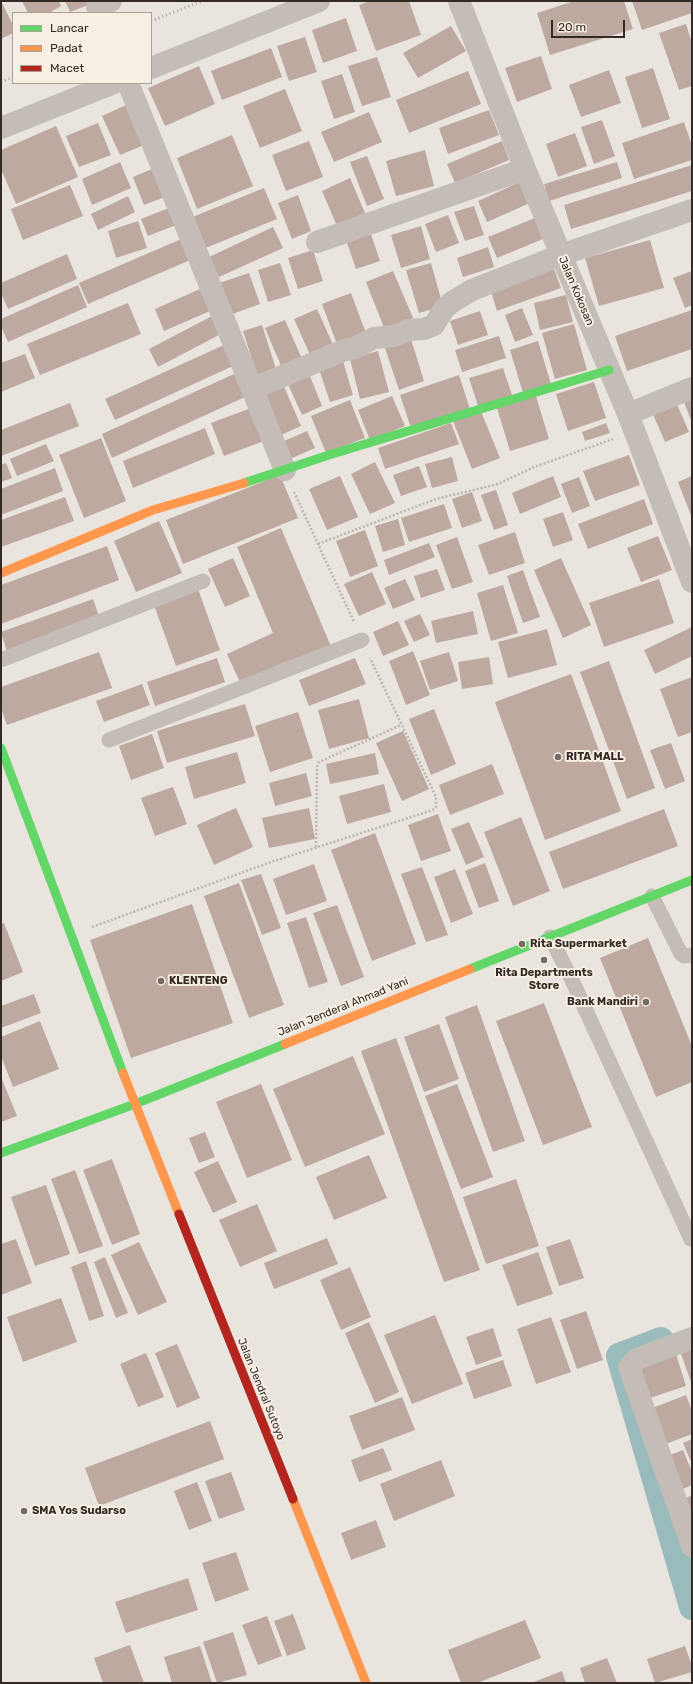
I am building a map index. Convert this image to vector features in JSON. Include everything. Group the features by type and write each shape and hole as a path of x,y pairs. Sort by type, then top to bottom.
{"street":[{"path":"152,68 319,1"},
{"name":"Jalan Kokosan","path":"460,1 526,169 631,423 692,582"},
{"path":"1,128 111,84"},
{"path":"128,84 285,470"},
{"path":"317,242 526,169"},
{"path":"252,388 342,351 355,348 374,338 390,337 408,330 424,329 434,325 444,309 452,302 472,290 561,255 692,210"},
{"path":"1,573 153,510 285,470 328,455 609,370"},
{"path":"631,423 692,388"},
{"name":"Jalan Jendral Sutoyo","path":"1,748 134,1104 366,1683"},
{"name":"Jalan Jenderal Ahmad Yani","path":"1,1153 134,1104 692,880"},
{"path":"692,1338 637,1359 629,1367 692,1546"}],"lane":[{"path":"1,660 203,581"},
{"path":"109,740 362,640"},
{"path":"652,896 681,954 684,956 692,955"},
{"path":"550,937 571,978 691,1239"}],"path":[{"path":"318,544 436,499 498,484 631,423"},
{"path":"316,848 317,767 319,762 401,725"},
{"path":"71,934 271,862 430,811"}],"building":[{"path":"1,1 12,23 12,34 1,39"},
{"path":"22,1 59,1 61,6 51,12 28,12"},
{"path":"65,1 99,1 70,12"},
{"path":"370,1 409,1 421,35 376,51 359,5"},
{"path":"574,1 624,1 633,29 550,55 537,13"},
{"path":"632,1 692,1 692,13 642,30"},
{"path":"346,18 357,51 323,63 312,30"},
{"path":"686,24 692,43 692,86 679,90 659,33"},
{"path":"451,26 466,51 418,78 403,53"},
{"path":"305,37 317,72 289,81 277,46"},
{"path":"271,48 282,77 222,100 211,71"},
{"path":"541,56 552,89 517,102 505,68"},
{"path":"377,57 391,97 362,106 348,66"},
{"path":"199,66 215,104 165,126 148,88"},
{"path":"653,68 670,119 642,128 625,77"},
{"path":"609,70 621,103 581,117 569,85"},
{"path":"468,71 481,104 409,133 396,100"},
{"path":"342,74 355,112 334,119 321,81"},
{"path":"285,89 302,131 260,148 243,106"},
{"path":"126,105 144,145 120,155 102,116"},
{"path":"489,110 499,135 448,154 439,128"},
{"path":"369,112 382,142 334,162 321,132"},
{"path":"602,120 615,156 594,164 581,127"},
{"path":"684,122 692,146 692,160 634,179 622,143"},
{"path":"98,123 111,155 79,167 66,136"},
{"path":"56,126 78,177 16,204 1,169 1,150"},
{"path":"575,133 587,166 558,177 546,144"},
{"path":"232,135 253,186 197,209 177,158"},
{"path":"309,141 323,177 286,191 272,155"},
{"path":"502,141 509,160 455,183 447,164"},
{"path":"425,150 434,186 396,196 386,161"},
{"path":"367,156 384,199 367,206 350,162"},
{"path":"120,162 131,188 92,205 82,179"},
{"path":"617,162 622,178 549,201 544,184"},
{"path":"692,165 692,191 571,229 564,205"},
{"path":"159,166 170,195 144,205 133,177"},
{"path":"350,178 365,213 337,226 322,191"},
{"path":"520,182 530,203 487,222 478,201"},
{"path":"70,185 83,216 23,240 11,209"},
{"path":"264,188 277,219 203,249 190,218"},
{"path":"298,195 311,231 292,239 278,203"},
{"path":"128,196 135,212 98,230 91,214"},
{"path":"174,206 181,223 148,236 141,219"},
{"path":"474,206 484,235 465,241 454,212"},
{"path":"448,215 459,243 436,252 425,224"},
{"path":"535,218 543,239 497,258 488,237"},
{"path":"138,221 147,248 116,258 108,231"},
{"path":"421,226 430,259 401,268 391,235"},
{"path":"273,227 283,248 219,277 209,257"},
{"path":"369,228 380,261 356,269 345,237"},
{"path":"186,237 195,258 88,304 79,283"},
{"path":"650,240 664,288 599,306 585,258"},
{"path":"488,247 494,267 463,277 457,258"},
{"path":"313,250 323,281 298,289 288,258"},
{"path":"67,254 77,279 8,309 1,293 1,283"},
{"path":"280,263 291,295 268,302 258,270"},
{"path":"431,263 443,306 419,313 406,270"},
{"path":"553,266 561,288 497,311 490,288"},
{"path":"393,271 413,318 385,330 366,282"},
{"path":"692,271 692,305 685,308 673,278"},
{"path":"249,273 260,304 227,316 216,284"},
{"path":"78,285 87,307 8,342 1,326 1,319"},
{"path":"200,289 210,311 164,331 155,309"},
{"path":"351,293 367,336 338,347 322,304"},
{"path":"566,295 573,322 540,330 534,303"},
{"path":"128,303 141,334 40,375 27,344"},
{"path":"522,308 533,335 515,342 505,315"},
{"path":"317,309 334,347 311,357 294,319"},
{"path":"692,310 692,349 627,371 615,336"},
{"path":"480,311 488,335 458,345 450,321"},
{"path":"212,316 221,334 158,367 149,349"},
{"path":"285,320 302,359 282,368 265,328"},
{"path":"574,324 587,370 555,379 542,333"},
{"path":"262,325 276,369 257,375 243,331"},
{"path":"410,336 424,381 399,390 384,345"},
{"path":"499,336 506,358 462,372 455,350"},
{"path":"538,341 551,384 523,393 510,350"},
{"path":"224,345 233,366 115,420 105,399"},
{"path":"378,351 389,392 360,399 350,359"},
{"path":"25,354 35,378 1,392 1,363"},
{"path":"343,361 353,395 330,402 319,369"},
{"path":"503,368 512,395 478,406 469,378"},
{"path":"308,371 322,406 302,415 286,380"},
{"path":"234,374 245,397 112,458 102,434"},
{"path":"459,375 470,409 411,428 400,395"},
{"path":"282,382 301,426 281,435 262,392"},
{"path":"594,382 606,418 568,431 556,394"},
{"path":"392,396 405,426 370,440 358,410"},
{"path":"536,396 549,439 510,451 497,408"},
{"path":"692,399 692,423 684,402"},
{"path":"350,400 365,438 326,453 311,416"},
{"path":"676,402 689,432 665,442 652,412"},
{"path":"70,403 79,426 1,456 1,430"},
{"path":"251,408 264,441 224,456 211,423"},
{"path":"480,409 500,458 472,469 453,421"},
{"path":"451,423 459,444 385,469 378,448"},
{"path":"606,423 610,433 585,441 582,432"},
{"path":"205,428 215,454 133,488 123,461"},
{"path":"307,431 315,448 290,459 282,442"},
{"path":"101,438 126,501 84,518 59,455"},
{"path":"46,444 54,461 17,476 10,459"},
{"path":"629,455 640,485 595,501 583,471"},
{"path":"452,457 458,481 432,488 425,464"},
{"path":"375,462 395,503 370,514 351,474"},
{"path":"6,463 12,478 1,482 1,465"},
{"path":"419,466 427,487 401,496 393,475"},
{"path":"55,468 63,491 1,515 1,489"},
{"path":"280,475 298,518 183,564 166,520"},
{"path":"340,476 358,517 327,530 309,489"},
{"path":"553,476 561,497 520,514 512,493"},
{"path":"692,476 692,518 678,482"},
{"path":"579,477 590,506 572,513 561,484"},
{"path":"496,490 508,525 494,530 481,495"},
{"path":"472,492 482,521 462,528 452,499"},
{"path":"65,497 74,521 1,547 1,520"},
{"path":"644,499 653,524 588,549 578,524"},
{"path":"444,504 452,528 409,542 401,518"},
{"path":"563,512 573,540 553,547 543,519"},
{"path":"398,519 405,545 383,552 375,526"},
{"path":"159,521 182,573 136,592 114,541"},
{"path":"281,528 332,649 287,668 285,662 240,682 227,654 273,633 237,547"},
{"path":"365,530 378,566 350,577 336,541"},
{"path":"515,532 525,563 489,575 478,545"},
{"path":"658,536 672,570 641,582 627,548"},
{"path":"457,537 473,582 452,589 436,545"},
{"path":"429,543 435,557 389,575 384,560"},
{"path":"107,546 119,580 1,624 1,585"},
{"path":"233,558 250,596 225,607 208,569"},
{"path":"561,558 591,625 563,638 534,570"},
{"path":"437,569 445,590 421,598 414,576"},
{"path":"523,570 540,617 523,623 507,576"},
{"path":"372,572 386,604 359,616 344,584"},
{"path":"405,579 415,600 393,609 384,588"},
{"path":"659,579 674,623 604,647 589,603"},
{"path":"503,585 518,633 491,641 477,593"},
{"path":"198,589 220,650 176,666 154,605"},
{"path":"93,599 100,619 7,652 1,632"},
{"path":"473,611 478,634 436,643 431,621"},
{"path":"420,614 430,635 414,642 404,621"},
{"path":"398,621 409,645 383,656 373,632"},
{"path":"692,627 692,656 655,674 644,650"},
{"path":"547,629 557,665 508,678 498,642"},
{"path":"413,651 430,695 406,705 389,661"},
{"path":"99,652 112,688 7,725 1,708 1,687"},
{"path":"449,652 458,681 430,690 420,661"},
{"path":"489,657 493,684 462,689 458,662"},
{"path":"217,658 225,682 155,706 147,682"},
{"path":"355,658 366,684 309,706 299,680"},
{"path":"609,661 655,788 627,799 580,672"},
{"name":"RITA MALL","path":"571,674 621,811 545,840 495,702"},
{"path":"692,677 692,732 678,737 660,689"},
{"path":"142,684 150,705 104,722 96,701"},
{"path":"359,699 369,738 329,749 318,710"},
{"path":"245,704 255,736 167,763 157,731"},
{"path":"434,709 456,764 431,775 409,719"},
{"path":"298,712 313,758 270,772 255,726"},
{"path":"403,731 429,789 402,801 376,743"},
{"path":"152,734 164,768 131,780 119,746"},
{"path":"671,743 685,781 665,789 650,750"},
{"path":"237,752 246,783 194,799 185,767"},
{"path":"375,753 379,774 330,784 326,764"},
{"path":"492,764 504,794 450,815 439,785"},
{"path":"306,773 312,796 275,806 269,783"},
{"path":"384,784 391,812 347,824 339,796"},
{"path":"173,787 187,824 155,836 141,798"},
{"path":"236,808 253,847 214,865 197,825"},
{"path":"309,808 315,839 269,848 262,818"},
{"path":"664,809 678,846 563,889 549,852"},
{"path":"438,814 451,851 421,861 408,825"},
{"path":"521,817 550,891 513,906 484,832"},
{"path":"469,822 484,857 466,865 451,829"},
{"path":"375,833 416,944 372,961 331,850"},
{"path":"485,863 499,901 479,908 465,871"},
{"path":"314,864 327,901 286,915 273,879"},
{"path":"422,867 448,935 426,942 401,874"},
{"path":"455,869 473,914 451,923 434,877"},
{"path":"261,874 281,928 262,935 241,880"},
{"path":"239,883 284,1005 249,1018 204,896"},
{"name":"KLENTENG","path":"192,904 233,1023 131,1058 90,940"},
{"path":"337,905 364,977 341,986 313,913"},
{"path":"306,917 328,982 309,988 287,923"},
{"path":"4,923 23,972 1,981 1,924"},
{"name":"Bank Mandiri","path":"648,938 692,1046 692,1082 656,1097 600,958"},
{"path":"34,994 41,1013 1,1028 1,1006"},
{"path":"544,1003 592,1127 543,1145 496,1021"},
{"path":"477,1005 525,1141 493,1152 445,1017"},
{"path":"40,1021 59,1069 13,1087 1,1056 1,1037"},
{"path":"439,1024 459,1079 424,1092 404,1037"},
{"path":"396,1038 480,1270 444,1282 361,1051"},
{"path":"353,1056 385,1134 305,1167 273,1089"},
{"path":"1,1077 17,1116 1,1122"},
{"path":"261,1084 292,1160 247,1178 216,1102"},
{"path":"457,1084 493,1177 461,1189 425,1096"},
{"path":"205,1132 215,1157 199,1163 189,1138"},
{"path":"369,1155 387,1198 334,1220 316,1177"},
{"path":"112,1159 140,1234 112,1245 83,1170"},
{"path":"218,1161 237,1202 213,1213 194,1172"},
{"path":"75,1170 103,1246 79,1254 51,1179"},
{"path":"516,1179 539,1246 486,1264 463,1197"},
{"path":"46,1185 70,1254 35,1266 11,1197"},
{"path":"257,1204 277,1251 240,1267 219,1220"},
{"path":"327,1238 338,1264 274,1289 264,1263"},
{"path":"16,1239 32,1283 1,1295 1,1244"},
{"path":"570,1239 584,1278 559,1286 546,1247"},
{"path":"139,1242 167,1302 138,1315 111,1255"},
{"path":"538,1252 553,1294 517,1306 502,1265"},
{"path":"105,1257 128,1313 116,1318 94,1262"},
{"path":"86,1261 104,1316 89,1321 71,1267"},
{"path":"350,1267 371,1317 341,1330 320,1280"},
{"path":"61,1298 77,1342 23,1362 7,1317"},
{"path":"586,1311 603,1360 577,1369 560,1320"},
{"path":"435,1315 463,1384 412,1404 384,1335"},
{"path":"551,1317 571,1372 536,1384 517,1329"},
{"path":"369,1322 399,1392 375,1403 345,1333"},
{"path":"493,1328 502,1356 476,1365 466,1337"},
{"path":"177,1344 200,1398 177,1408 155,1353"},
{"path":"692,1347 692,1385 680,1351"},
{"path":"146,1353 164,1397 138,1407 120,1364"},
{"path":"676,1354 686,1386 644,1400 634,1368"},
{"path":"503,1360 512,1386 474,1399 465,1373"},
{"path":"686,1395 692,1411 692,1434 663,1445 650,1409"},
{"path":"402,1397 415,1430 362,1450 349,1416"},
{"path":"210,1421 224,1459 99,1506 85,1468"},
{"path":"692,1439 692,1464 683,1443"},
{"path":"383,1448 392,1470 359,1482 351,1460"},
{"path":"683,1450 692,1472 692,1485 676,1492 662,1458"},
{"path":"441,1460 455,1496 394,1521 380,1484"},
{"path":"231,1472 245,1510 219,1519 205,1481"},
{"path":"197,1482 212,1521 189,1530 174,1491"},
{"path":"692,1495 692,1524 678,1502"},
{"path":"376,1520 386,1547 351,1560 341,1533"},
{"path":"236,1552 249,1590 215,1602 202,1563"},
{"path":"188,1578 198,1610 126,1633 115,1602"},
{"path":"293,1614 306,1649 287,1656 274,1621"},
{"path":"267,1616 282,1656 258,1665 242,1625"},
{"path":"525,1620 541,1658 477,1683 461,1683 448,1650"},
{"path":"233,1632 247,1675 217,1683 203,1642"},
{"path":"130,1645 144,1683 103,1683 94,1658"},
{"path":"200,1646 212,1683 172,1683 164,1657"},
{"path":"685,1646 692,1666 692,1672 655,1683 647,1659"},
{"path":"607,1658 617,1683 585,1683 580,1668"},
{"path":"562,1671 566,1683 531,1683"}],"waterway":[{"path":"661,1340 619,1356 692,1607"}],"railway":[{"path":"152,21 202,1"},
{"path":"1,82 12,77"}],"traffic: fast":[{"path":"244,483 329,455 609,370"},
{"path":"1,748 123,1073"},
{"path":"470,969 692,880"},
{"path":"1,1153 135,1104 285,1044"}],"traffic: slow":[{"path":"1,573 153,510 244,483"},
{"path":"285,1044 470,969"},
{"path":"123,1073 179,1214"},
{"path":"293,1499 366,1683"}],"traffic: jam":[{"path":"179,1214 293,1499"}],"place":[{"name":"RITA MALL","path":"558,757"},
{"name":"Rita Supermarket","path":"522,944"},
{"name":"Rita Departments Store","path":"544,960"},
{"name":"KLENTENG","path":"161,981"},
{"name":"Bank Mandiri","path":"646,1002"},
{"name":"SMA Yos Sudarso","path":"24,1511"}]}
